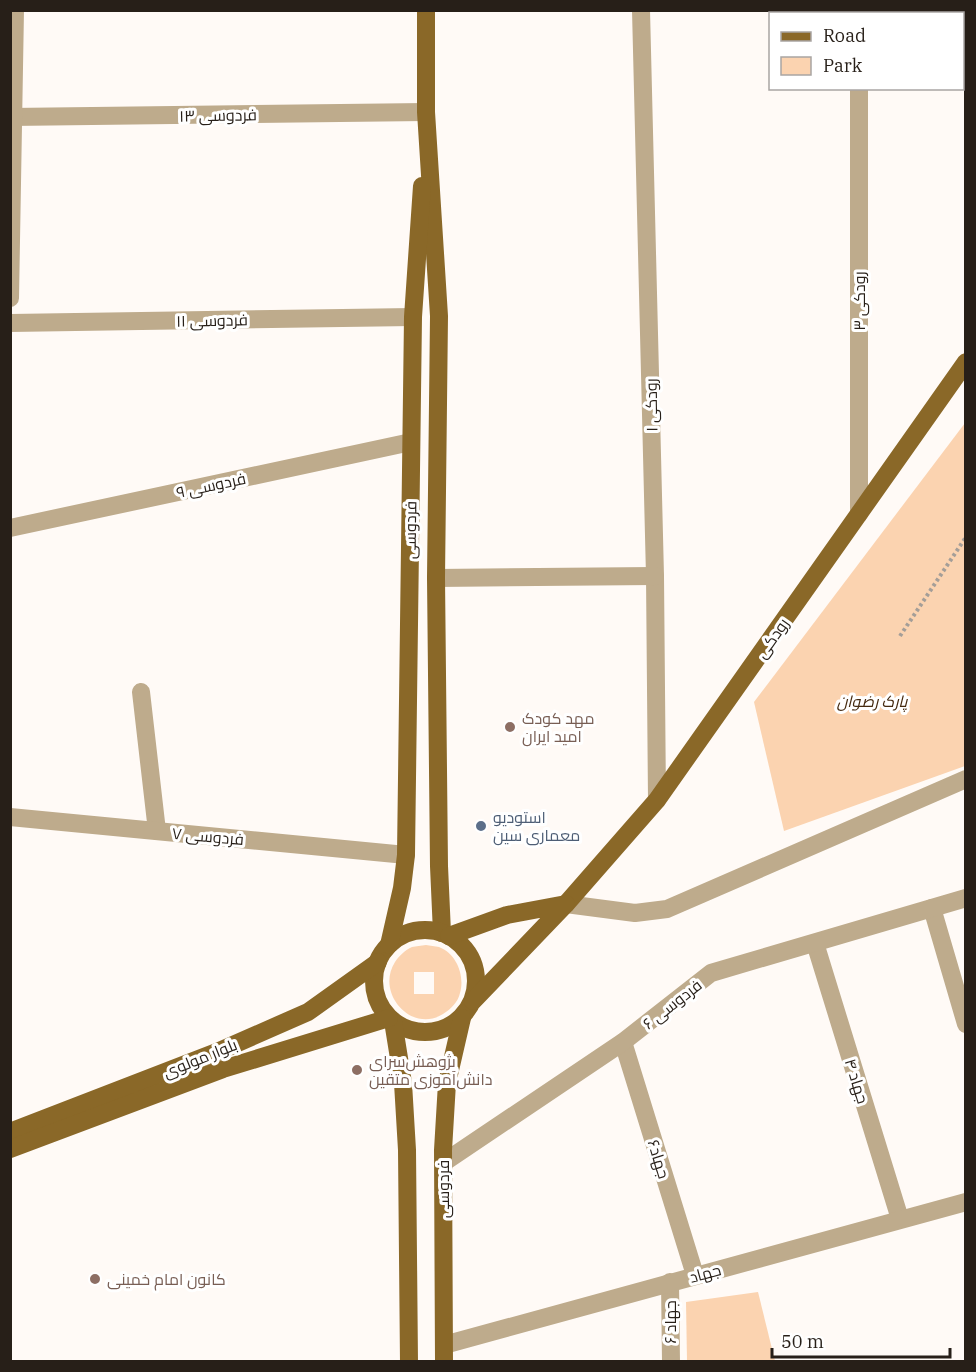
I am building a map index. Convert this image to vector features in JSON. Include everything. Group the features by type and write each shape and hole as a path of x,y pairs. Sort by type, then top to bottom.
{"main road":[{"name":"فردوسی","path":"389,945 402,888 406,855 413,317 426,112 426,10"},
{"name":"فردوسی","path":"426,112 439,316 436,578 439,866 446,934"},
{"name":"رودکی","path":"473,1001 566,904 657,800 966,362"},
{"path":"446,934 507,915 566,904"},
{"path":"391,1020 410,1030 428,1033 446,1029 462,1018 473,1001 477,983 474,964 464,947 446,934 423,930 405,934 389,945 378,962 374,982 378,1001 391,1020 403,1083 407,1150 407,1361"},
{"name":"بلوار مولوی","path":"10,1132 217,1052 308,1012 378,962"},
{"name":"فردوسی","path":"444,1353 443,1163 447,1083 462,1018"},
{"name":"بلوار مولوی","path":"10,1149 223,1069 391,1020"}],"street":[{"path":"10,298 15,10"},
{"name":"رودکی ۱","path":"641,10 656,576 657,800"},
{"name":"رودکی ۳","path":"859,90 859,514"},
{"name":"فردوسی ۱۳","path":"12,117 426,112"},
{"name":"فردوسی ۱۱","path":"10,323 413,317"},
{"name":"فردوسی ۹","path":"10,528 411,442"},
{"path":"436,578 656,576"},
{"path":"141,692 157,831"},
{"path":"566,904 634,913 668,909 966,779"},
{"name":"فردوسی ۷","path":"10,817 406,855"},
{"name":"فردوسی ۶","path":"443,1163 623,1042 711,973 966,898"},
{"path":"932,908 966,1024"},
{"name":"جهاد ۴","path":"815,942 900,1219"},
{"name":"جهاد۶","path":"623,1042 695,1275"},
{"name":"جهاد","path":"444,1353 670,1282 966,1202"},
{"name":"جهاد ۶","path":"670,1282 670,1362"}],"path":[{"path":"900,636 966,537"}],"green space":[{"name":"پارک رضوان","path":"965,423 965,766 784,831 754,702"},
{"path":"426,945 439,947 451,955 458,966 461,986 456,1002 451,1008 431,1019 420,1019 409,1015 393,997 390,974 395,962 405,951 412,947","holes":["414,972 434,972 434,994 414,994"]},
{"path":"758,1292 775,1361 687,1361 686,1302"}],"place":[{"name":"مهد کودک امید ایران","path":"510,727"},
{"name":"استودیو معماری سین","path":"481,826"},
{"name":"پژوهش‌سرای دانش‌آموزی متقین","path":"357,1070"},
{"name":"کانون امام خمینی","path":"95,1279"}]}
